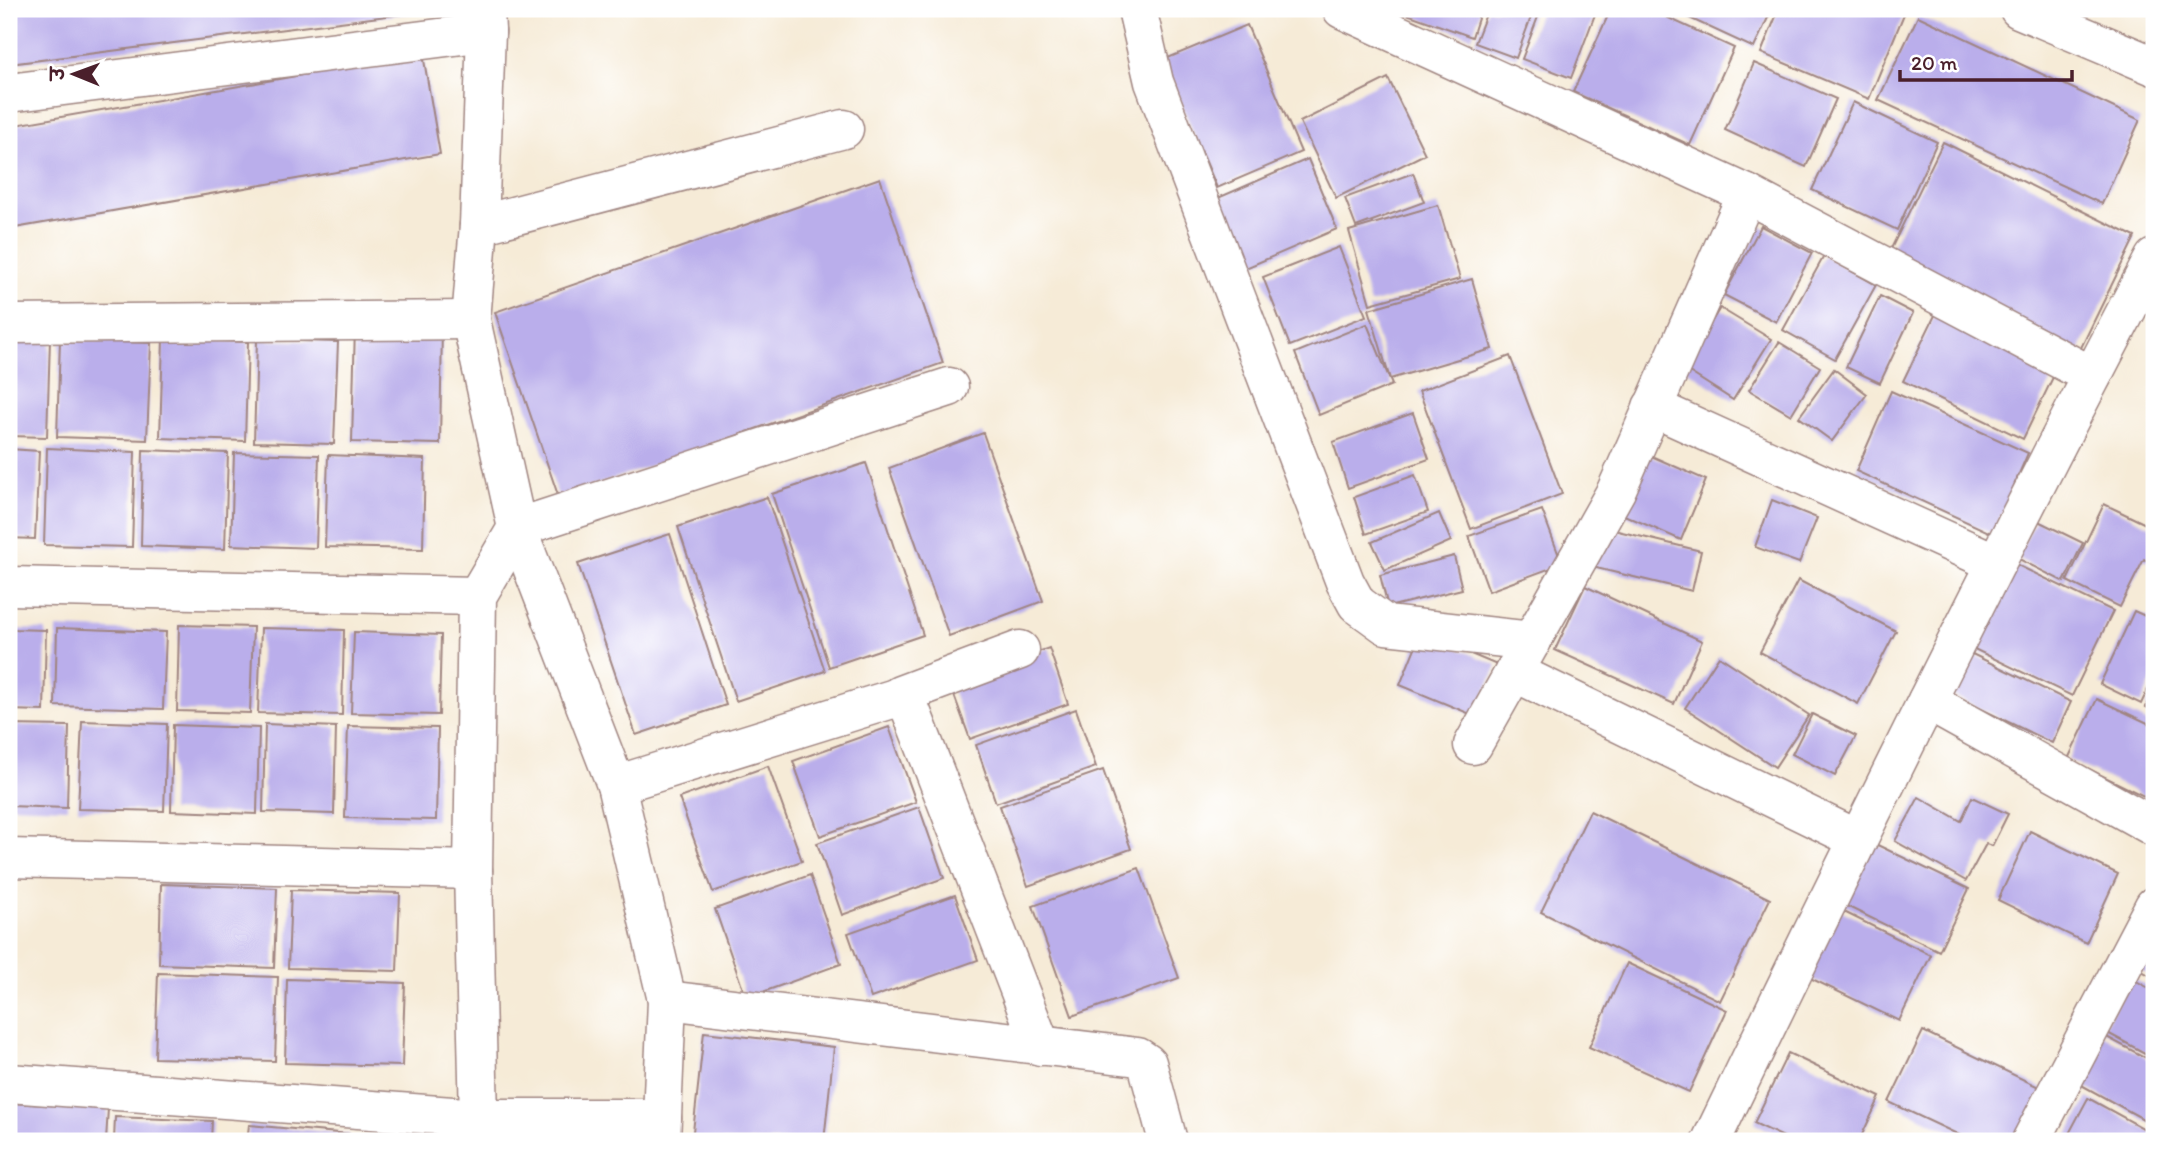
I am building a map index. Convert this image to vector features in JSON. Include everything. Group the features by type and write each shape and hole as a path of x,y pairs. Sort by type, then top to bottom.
{"street":[{"path":"1138,9 1154,82 1345,582 1357,604 1386,625 1523,657 1857,839"},
{"path":"1342,9 1747,194 2092,376"},
{"path":"2020,9 2154,66"},
{"path":"9,93 486,20 479,225 471,320 517,528 616,785 667,1000 662,1130 9,1083"},
{"path":"479,225 844,129"},
{"path":"1473,746 1616,491 1747,194"},
{"path":"1711,1141 1857,839 2154,258"},
{"path":"9,324 471,320"},
{"path":"479,1118 473,870 477,596 517,528 949,387"},
{"path":"1653,407 1996,563"},
{"path":"9,586 477,596"},
{"path":"616,785 900,695 1020,650"},
{"path":"900,695 905,695 907,699 1041,1046"},
{"path":"1927,701 2154,827"},
{"path":"9,858 473,870"},
{"path":"2031,1141 2154,906"},
{"path":"667,1000 1138,1057 1147,1063 1168,1141"}],"building":[{"path":"9,9 433,9 434,10 9,64"},
{"path":"1402,9 1481,9 1472,37 1401,12"},
{"path":"1488,9 1534,9 1516,58 1475,43"},
{"path":"1541,9 1597,9 1571,78 1522,59"},
{"path":"1611,9 1649,9 1734,48 1690,145 1573,92"},
{"path":"1670,9 1772,9 1754,48"},
{"path":"1779,9 1893,9 1904,14 1869,99 1761,53"},
{"path":"1918,16 2140,120 2102,204 1878,100"},
{"path":"1247,25 1301,152 1217,188 1163,60"},
{"path":"423,54 440,154 9,229 9,126"},
{"path":"1754,63 1836,99 1806,167 1725,130"},
{"path":"1388,78 1425,154 1336,198 1300,122"},
{"path":"1853,102 1937,142 1897,230 1812,190"},
{"path":"1943,142 2135,237 2078,354 1886,259"},
{"path":"1308,159 1337,229 1241,270 1211,201"},
{"path":"1413,173 1424,202 1356,227 1345,198"},
{"path":"880,178 943,363 559,498 495,312"},
{"path":"1438,205 1460,279 1370,304 1349,231"},
{"path":"1761,226 1812,253 1776,322 1724,295"},
{"path":"1339,247 1366,316 1290,346 1263,277"},
{"path":"1824,256 1876,285 1835,359 1783,330"},
{"path":"1472,279 1492,349 1390,379 1369,309"},
{"path":"1880,296 1913,313 1880,383 1846,367"},
{"path":"1720,308 1771,339 1733,400 1683,368"},
{"path":"1937,311 2057,369 2023,439 1903,381"},
{"path":"1367,324 1392,385 1319,415 1295,353"},
{"path":"355,326 442,328 440,444 352,442"},
{"path":"9,338 50,339 47,437 9,436"},
{"path":"163,339 248,342 245,441 160,438"},
{"path":"60,340 151,343 147,440 57,437"},
{"path":"257,340 338,342 334,444 254,442"},
{"path":"1779,342 1820,367 1791,415 1749,390"},
{"path":"1510,356 1562,494 1471,529 1419,391"},
{"path":"1834,369 1867,394 1832,441 1799,417"},
{"path":"1891,391 2028,453 1993,534 1856,471"},
{"path":"1413,413 1429,459 1348,488 1333,442"},
{"path":"983,433 1043,601 949,636 889,468"},
{"path":"47,448 135,452 132,547 44,545"},
{"path":"9,449 39,451 35,539 9,538"},
{"path":"143,450 228,453 225,549 141,546"},
{"path":"234,453 319,455 316,548 231,545"},
{"path":"328,455 425,459 423,549 325,547"},
{"path":"1649,455 1706,480 1681,540 1624,515"},
{"path":"866,463 923,635 829,667 772,494"},
{"path":"1415,475 1428,512 1366,534 1354,497"},
{"path":"767,497 825,671 736,701 678,527"},
{"path":"1772,500 1817,518 1799,563 1755,547"},
{"path":"2104,504 2154,528 2154,564 2144,559 2120,607 2067,581"},
{"path":"1542,510 1562,564 1489,591 1469,536"},
{"path":"1439,513 1451,541 1385,570 1372,542"},
{"path":"2036,520 2083,543 2064,582 2017,558"},
{"path":"1597,526 1701,551 1692,591 1588,566"},
{"path":"670,534 726,705 636,735 578,564"},
{"path":"1454,556 1462,589 1388,607 1380,575"},
{"path":"2009,561 2113,611 2072,696 1968,646"},
{"path":"1798,580 1896,631 1858,704 1760,652"},
{"path":"1585,586 1702,641 1674,704 1555,650"},
{"path":"2134,611 2154,620 2154,676 2141,704 2100,684"},
{"path":"179,625 253,627 250,713 177,711"},
{"path":"57,628 166,632 163,709 55,706"},
{"path":"261,628 344,630 342,715 258,713"},
{"path":"9,629 46,630 44,711 9,710"},
{"path":"354,632 441,635 439,715 351,713"},
{"path":"1421,633 1497,665 1475,716 1400,685"},
{"path":"1049,648 1068,704 970,739 950,684"},
{"path":"1966,651 2071,702 2052,743 1946,692"},
{"path":"1719,656 1809,715 1775,767 1685,708"},
{"path":"2154,690 2154,711 2146,707"},
{"path":"2097,699 2154,726 2154,801 2068,759"},
{"path":"1076,709 1096,767 996,803 976,745"},
{"path":"1812,714 1856,736 1835,776 1792,754"},
{"path":"82,721 167,724 164,811 78,809"},
{"path":"265,724 336,727 334,814 263,812"},
{"path":"9,725 69,726 67,808 9,806"},
{"path":"173,725 259,728 257,814 171,811"},
{"path":"348,726 438,728 436,820 345,818"},
{"path":"889,727 916,802 820,836 793,761"},
{"path":"768,766 802,861 713,892 679,798"},
{"path":"1103,770 1131,849 1028,886 1000,806"},
{"path":"1919,797 1961,821 1972,797 2008,814 1992,846 1986,844 1966,881 1895,841"},
{"path":"919,807 944,878 842,915 817,843"},
{"path":"1590,811 1770,899 1720,1001 1541,912"},
{"path":"2030,831 2118,874 2086,943 1998,900"},
{"path":"1867,840 1969,889 1939,951 1838,902"},
{"path":"1139,868 1179,978 1072,1016 1033,906"},
{"path":"810,875 841,964 746,998 715,909"},
{"path":"161,884 277,888 274,968 159,964"},
{"path":"291,890 400,893 397,971 288,968"},
{"path":"955,895 978,960 871,998 848,933"},
{"path":"1840,910 1931,955 1899,1021 1808,977"},
{"path":"2154,936 2154,978 2137,968"},
{"path":"1627,963 1727,1010 1689,1092 1589,1047"},
{"path":"158,973 278,977 275,1061 155,1058"},
{"path":"2131,978 2154,991 2154,1058 2102,1030"},
{"path":"287,979 405,983 402,1066 285,1063"},
{"path":"1923,1031 2045,1090 2020,1141 1972,1141 1889,1102"},
{"path":"704,1032 834,1047 824,1141 692,1141"},
{"path":"2101,1034 2154,1062 2154,1125 2076,1082"},
{"path":"1788,1053 1880,1097 1859,1141 1792,1141 1754,1123"},
{"path":"2088,1098 2154,1134 2154,1141 2065,1141"},
{"path":"9,1103 108,1108 106,1141 9,1141"},
{"path":"115,1117 212,1121 211,1141 114,1141"},
{"path":"249,1125 349,1134 348,1141 247,1141"}]}
